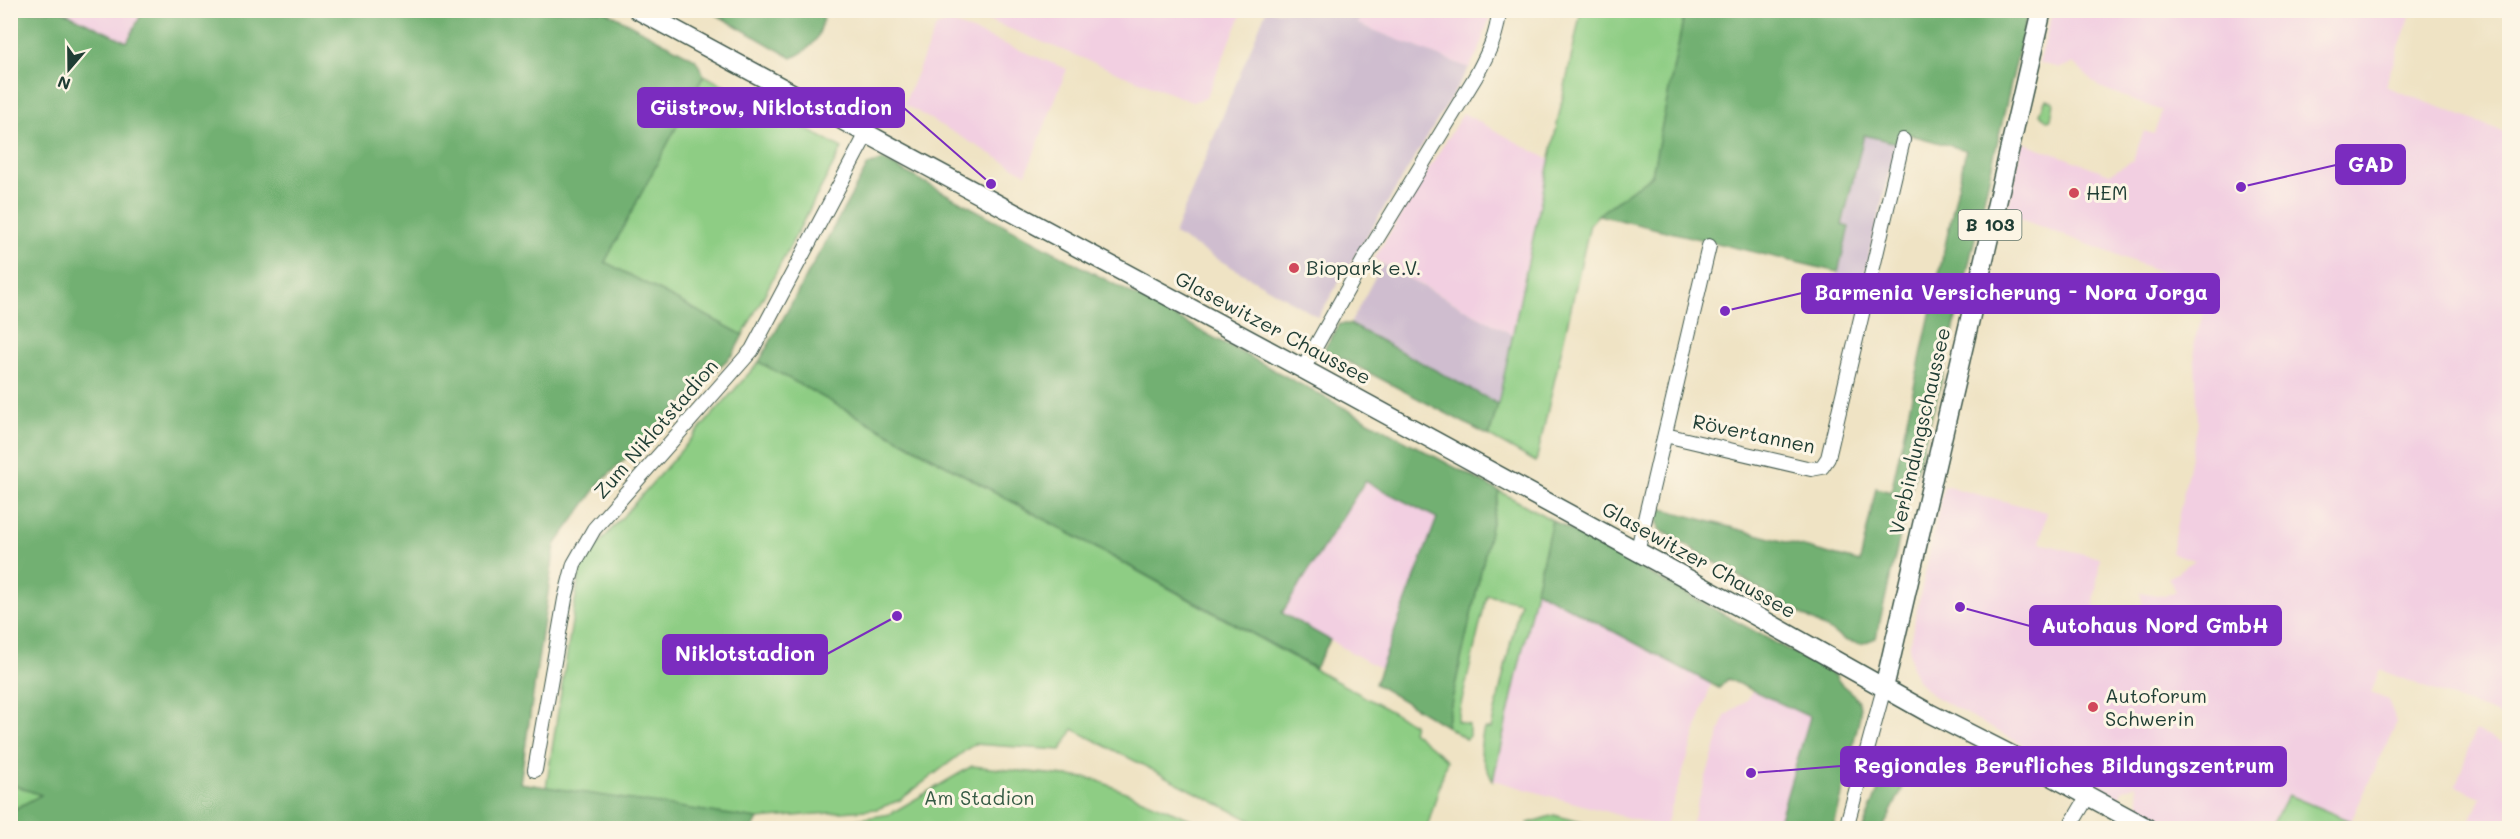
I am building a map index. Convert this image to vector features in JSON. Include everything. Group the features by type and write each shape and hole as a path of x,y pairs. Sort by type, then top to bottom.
{"main road":[{"name":"Glasewitzer Chaussee","path":"638,10 1303,369 1884,688 2147,828"},
{"name":"Verbindungschaussee","path":"1884,688 2042,10"}],"street":[{"path":"1303,369 1365,258 1476,76 1491,47 1499,10"},
{"name":"Zum Niklotstadion","path":"535,770 565,599 574,564 594,529 752,350 866,135"},
{"name":"Rövertannen","path":"1665,435 1810,469 1822,467 1828,458 1904,140"},
{"name":"Rövertannen","path":"1637,553 1709,246"},
{"path":"1846,828 1884,688"},
{"path":"2069,828 2088,796"}],"shaded area":[{"path":"1363,10 1487,11 1489,20 1478,52 1469,68 1358,24"},
{"path":"62,11 143,11 127,42"},
{"path":"965,11 1243,11 1206,98 1192,102"},
{"path":"1266,11 1363,11 1358,24 1469,68 1318,317 1174,234"},
{"path":"2053,11 2412,11 2385,86 2509,134 2509,719 2380,670 2371,693 2388,700 2397,722 2351,821 2288,795 2270,828 2176,828 2141,809 2136,785 2122,791 2119,798 1932,695 1917,680 1912,669 1909,646 1944,486 2047,512 2040,543 2100,558 2094,605 2102,616 2144,611 2140,592 2164,596 2176,591 2168,578 2195,560 2171,553 2198,423 2194,341 2212,291 2007,214 2022,142 2110,174 2133,160 2144,131 2154,134 2162,111 2099,87 2073,63 2060,68 2039,63"},
{"path":"950,22 1067,69 1026,174 904,104 936,27"},
{"path":"1463,113 1550,160 1513,335 1374,259"},
{"path":"1864,135 1896,143 1857,305 1831,299 1849,227 1842,225"},
{"path":"1382,264 1513,335 1498,404 1350,324"},
{"path":"1366,481 1438,518 1381,669 1281,613"},
{"path":"1536,590 1711,684 1665,828 1493,780"},
{"path":"1753,689 1810,717 1777,828 1690,828 1725,716 1748,699"},
{"path":"2475,731 2509,745 2509,828 2467,828 2481,797 2456,786"}],"green space":[{"path":"10,11 62,11 127,42 143,11 605,11 695,59 704,75 605,262 743,335 733,354 600,483 555,545 520,783 758,819 753,828 11,828 11,811 41,795 10,784"},
{"path":"710,11 825,11 816,39 807,49 792,58"},
{"path":"1581,11 1685,11 1652,175 1598,215 1590,224 1536,462 1489,436 1498,404"},
{"path":"1685,11 2028,11 1942,379 1909,497 1876,638 1861,644 1847,641 1659,529 1657,517 1659,508 1860,562 1876,488 1891,492 1966,150 1900,132 1896,143 1864,135 1842,225 1849,227 1838,272 1598,215 1652,175"},
{"path":"704,75 842,148 743,335 605,262"},
{"path":"2047,100 2054,102 2051,119 2048,120 2040,114"},
{"path":"883,160 1499,491 1446,726 1375,684 1437,518 1365,481 1282,613 1330,640 1315,668 759,362 868,165"},
{"path":"1340,324 1350,324 1498,404 1489,436 1324,349"},
{"path":"759,362 1414,724 1412,731 1447,760 1427,828 1265,828 1073,729 1061,750 974,744 900,800 877,809 758,819 546,788 581,564"},
{"path":"1499,491 1552,520 1493,780 1482,756 1482,737 1484,729 1491,729 1520,602 1487,595 1457,721 1469,725 1469,736 1466,739 1446,726"},
{"path":"1552,520 1836,676 1841,684 1856,697 1860,715 1833,828 1777,828 1810,717 1728,679 1719,688 1536,590"},
{"path":"1890,760 1898,761 1909,775 1883,828 1863,828"},
{"name":"Am Stadion","path":"972,766 1094,779 1212,828 807,828 890,814"},
{"path":"11,784 42,795 11,811"},
{"path":"2288,795 2351,821 2347,828 2270,828"},
{"path":"1554,815 1602,828 1534,828 1528,823"}],"place":[{"name":"Güstrow, Niklotstadion","path":"991,184"},
{"name":"GAD","path":"2241,187"},
{"name":"HEM","path":"2074,193"},
{"name":"Biopark e.V.","path":"1294,268"},
{"name":"Barmenia Versicherung - Nora Jorga","path":"1725,311"},
{"name":"Autohaus Nord GmbH","path":"1960,607"},
{"name":"Niklotstadion","path":"897,616"},
{"name":"Autoforum Schwerin","path":"2093,707"},
{"name":"Regionales Berufliches Bildungszentrum","path":"1751,773"}]}
